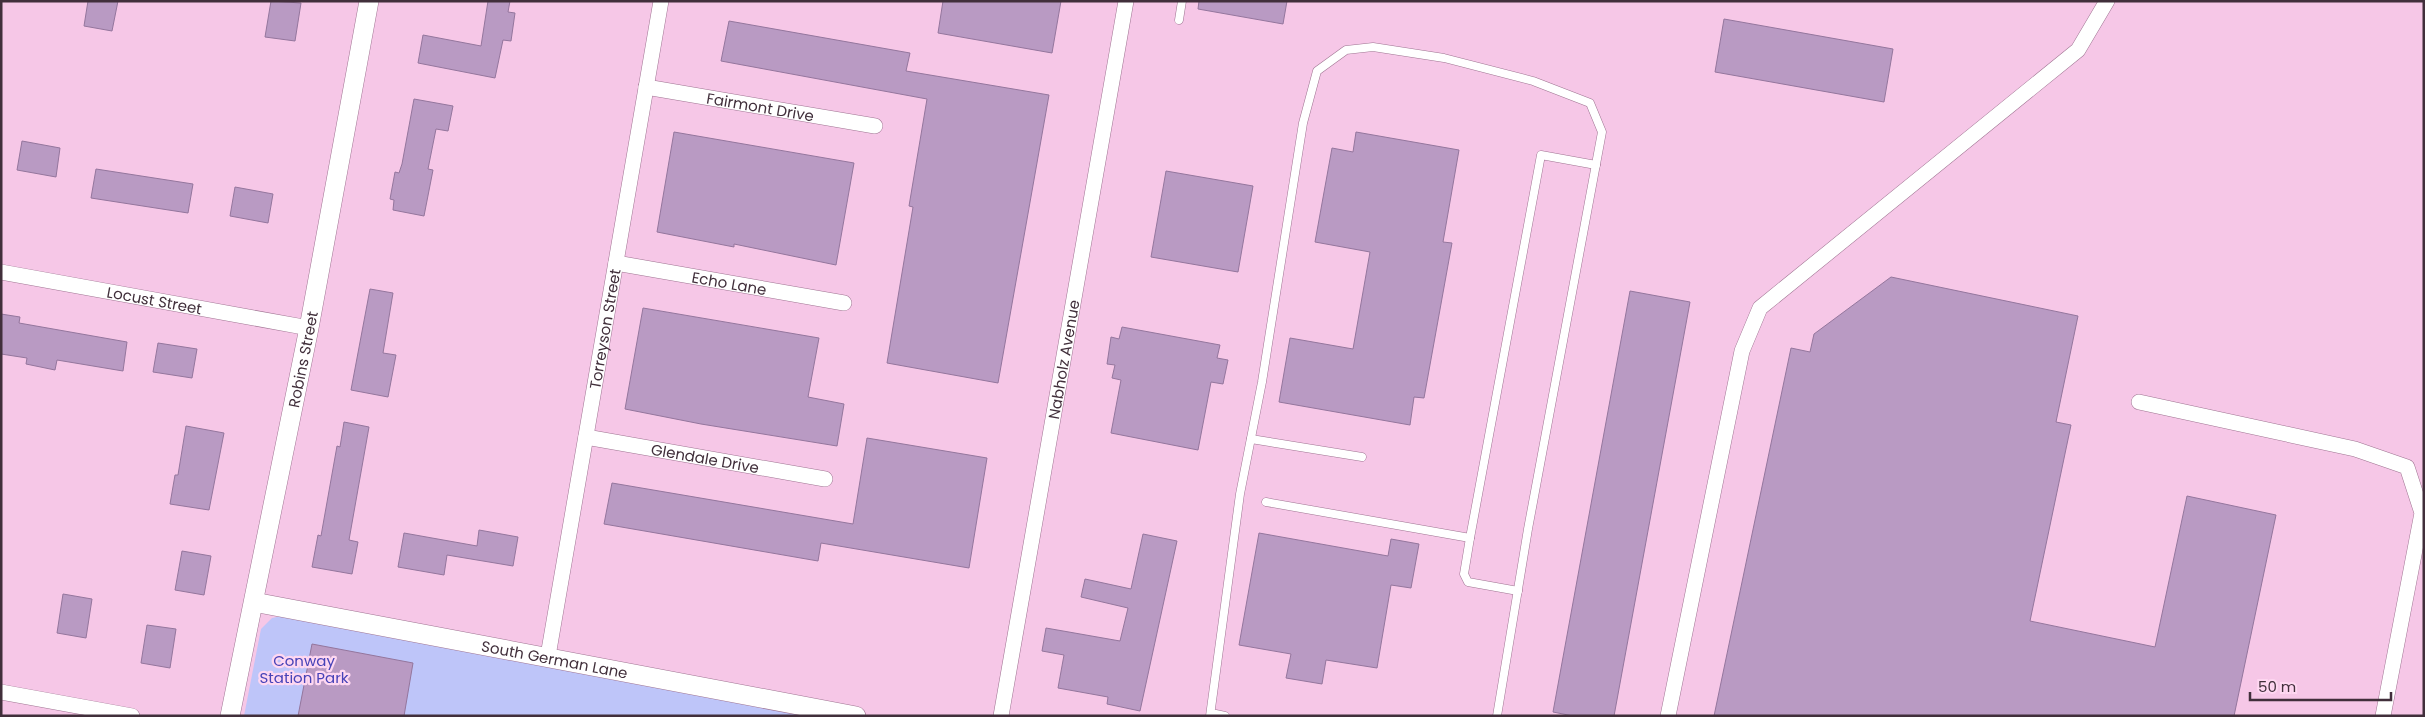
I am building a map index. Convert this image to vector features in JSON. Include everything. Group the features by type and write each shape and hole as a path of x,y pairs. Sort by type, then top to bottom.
{"street":[{"name":"Robins Street","path":"230,716 309,328 369,1"},
{"name":"Torreyson Street","path":"548,656 661,1"},
{"name":"Nabholz Avenue","path":"1001,716 1126,1"},
{"path":"1668,716 1742,351 1760,308 2078,50 2107,1"},
{"name":"Fairmont Drive","path":"646,87 875,126"},
{"name":"Echo Lane","path":"616,263 844,303"},
{"name":"Locust Street","path":"1,272 309,328"},
{"path":"2139,402 2355,449 2406,467 2422,513 2383,716"},
{"name":"Glendale Drive","path":"586,437 825,479"},
{"name":"South German Lane","path":"254,602 548,656 856,716"},
{"path":"1,692 132,716"}],"lane":[{"path":"1179,20 1182,1"},
{"path":"1225,716 1211,714 1240,494 1251,439 1303,123 1317,71 1346,50 1373,47 1444,58 1533,81 1590,103 1602,132 1497,716"},
{"path":"1518,591 1468,582 1464,574 1470,538 1541,156 1596,165"},
{"path":"1251,439 1362,457"},
{"path":"1266,502 1470,538"}],"green space":[{"name":"Conway Station Park","path":"282,616 812,716 244,716 261,629 272,618"}],"building":[{"path":"88,1 118,1 112,31 84,26"},
{"path":"271,1 301,3 295,41 265,37"},
{"path":"488,1 510,1 508,12 515,13 511,41 503,40 495,78 418,63 423,35 481,46"},
{"path":"943,1 1061,1 1052,53 938,33"},
{"path":"1199,1 1287,1 1283,24 1198,9"},
{"path":"1724,19 1893,49 1884,102 1715,72"},
{"path":"729,21 910,53 906,71 1049,95 998,383 887,363 913,207 909,206 927,99 721,61"},
{"path":"414,99 453,106 448,131 436,129 428,169 433,170 424,216 393,210 394,200 390,199 395,172 399,173 402,164"},
{"path":"674,132 854,163 836,265 734,244 734,247 657,232"},
{"path":"1356,132 1459,150 1443,242 1452,243 1424,398 1414,397 1410,425 1279,402 1290,338 1353,349 1370,252 1315,242 1332,148 1353,152"},
{"path":"22,141 60,148 56,177 17,170"},
{"path":"96,169 193,184 188,213 91,198"},
{"path":"1166,171 1253,186 1238,272 1151,257"},
{"path":"235,187 273,194 268,223 230,216"},
{"path":"1891,277 2078,316 2056,422 2071,425 2030,621 2155,647 2187,496 2276,515 2234,716 1714,716 1791,348 1810,352 1814,334"},
{"path":"370,289 393,293 383,353 396,355 388,397 351,390"},
{"path":"1630,291 1690,302 1614,716 1573,716 1553,712"},
{"path":"643,308 819,338 808,397 844,404 837,446 701,424 625,409"},
{"path":"1,314 20,317 19,323 127,342 123,371 57,360 55,370 26,364 27,358 1,354"},
{"path":"1122,327 1220,345 1217,358 1228,360 1223,384 1211,382 1198,450 1111,433 1121,380 1112,378 1115,365 1107,364 1111,337 1119,339"},
{"path":"158,343 197,349 192,378 153,372"},
{"path":"344,422 369,427 349,540 358,542 352,574 312,567 318,535 321,536 337,446 340,447"},
{"path":"186,426 224,433 209,510 170,504 175,475 178,475"},
{"path":"867,438 987,458 969,568 821,543 818,561 604,524 612,483 853,524"},
{"path":"479,530 518,537 513,566 447,555 444,575 398,567 404,533 477,546"},
{"path":"1259,533 1388,556 1391,539 1419,544 1411,588 1391,585 1377,668 1326,660 1322,684 1286,678 1291,654 1239,645"},
{"path":"1143,534 1177,541 1140,711 1107,704 1108,697 1058,688 1064,655 1042,651 1046,628 1120,641 1128,608 1081,597 1085,579 1131,589"},
{"path":"182,551 211,556 204,595 175,590"},
{"path":"63,594 92,599 86,638 57,633"},
{"path":"147,625 176,629 170,668 141,663"},
{"path":"312,644 413,663 404,716 298,716"}]}
